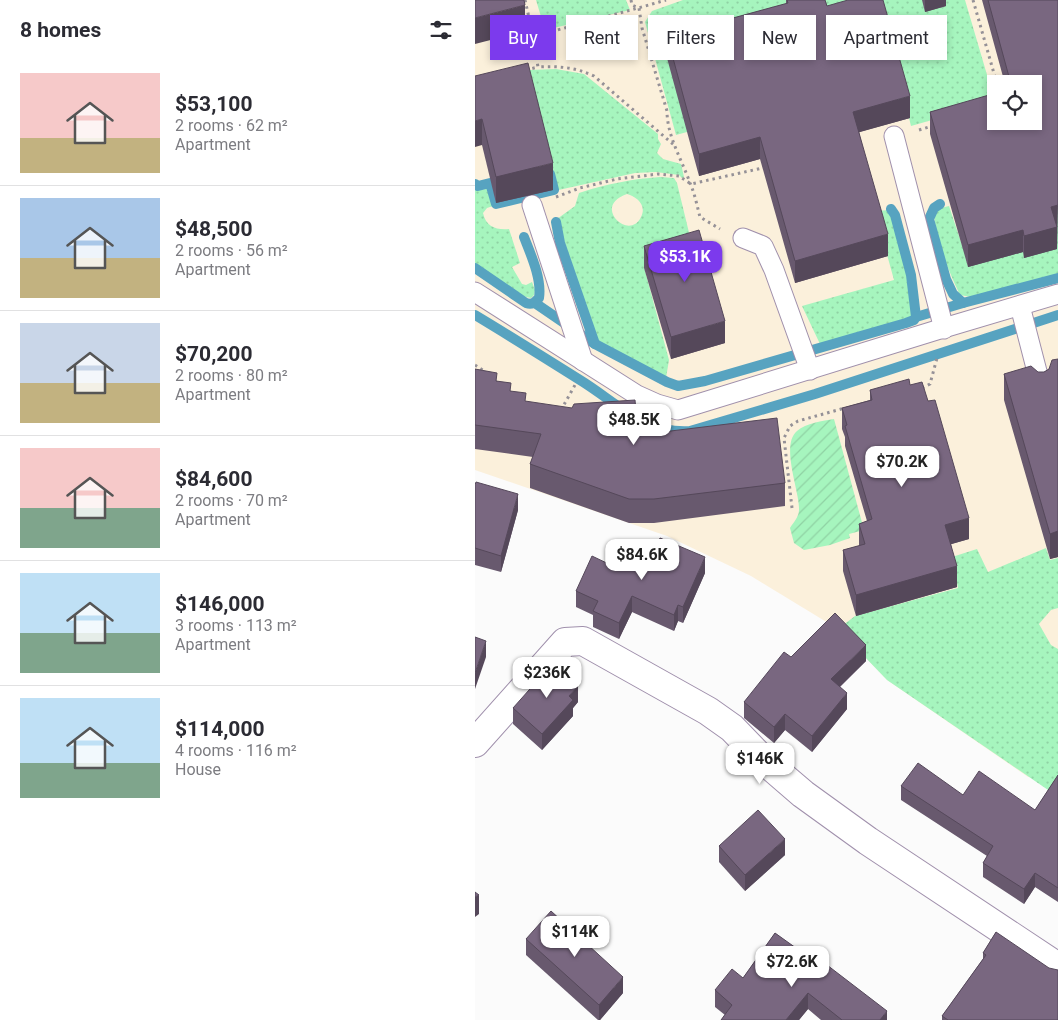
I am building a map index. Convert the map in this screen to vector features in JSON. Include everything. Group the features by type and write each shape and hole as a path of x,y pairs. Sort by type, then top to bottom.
{"street":[{"path":"475,743 565,642 583,641 708,711 732,728 761,758 803,794 868,841 1058,967"}],"lane":[{"path":"894,136 940,329"},
{"path":"532,206 583,361"},
{"path":"743,238 763,246 774,270 810,370"},
{"path":"475,292 637,395 678,410 1058,294"},
{"path":"1020,306 1041,386"}],"path":[{"path":"525,0 528,15"},
{"path":"631,0 632,5 639,8"},
{"path":"556,31 666,0"},
{"path":"973,0 994,75"},
{"path":"639,8 642,28 667,111 667,120 675,146 691,184 700,217 731,235 743,238"},
{"path":"537,60 538,67"},
{"path":"518,71 554,66 580,70 593,76 675,146"},
{"path":"894,136 940,124"},
{"path":"532,206 580,188 617,179 659,174 679,176 691,184 768,166"},
{"path":"920,389 930,384 933,376 938,353 940,329"},
{"path":"475,365 489,374"},
{"path":"560,412 578,381"},
{"path":"792,508 784,438 790,426 798,421 851,406"}],"shaded area":[{"path":"475,0 1058,0 1058,780 1028,777 887,680 838,629 751,576 667,536 475,470"}],"green space":[{"path":"536,0 626,0 630,10 609,15 566,15 566,25 556,27 556,15 540,15"},
{"path":"683,0 965,0 987,75 987,104 911,126 909,118 687,132 676,135 655,60 734,60 734,15 649,15 652,11"},
{"path":"648,17 648,33 645,22"},
{"path":"556,69 584,74 658,134 661,144 657,153 663,159 681,164 684,177 656,172 635,173 554,191 529,70"},
{"path":"1042,126 1058,135 1058,274 971,297 960,295 951,276 938,236 934,215 937,209 949,206 964,251 1029,130 1042,130"},
{"path":"660,177 674,178 677,183 692,245 686,254 644,267 669,360 666,378 597,340 557,219 575,206 579,193 629,181","holes":["627,194 640,202 643,213 635,224 629,226 622,224 616,219 612,213 612,206 617,199"]},
{"path":"487,189 493,206 487,208 483,213 484,218 492,227 509,229 520,263 512,267 522,284 526,285 532,282 535,290 531,298 509,289 475,265 475,190"},
{"path":"890,210 895,221 910,282 915,317 820,344 802,306 894,280 875,211"},
{"path":"834,419 864,530 849,534 850,538 830,545 804,550 794,543 790,528 799,513 799,502 790,457 792,438 797,431 805,426"},
{"path":"1046,548 1050,560 1058,558 1058,608 1051,610 1039,624 1051,645 1058,649 1058,780 1051,792 887,680 838,629 855,616 958,588 952,557 977,549 988,572"}],"building":[{"path":"475,0 524,0 525,5 475,18"},
{"path":"787,0 825,0 827,6 848,0 883,0 887,15 826,15 826,60 900,60 910,96 853,112 888,234 795,261 760,137 699,154 674,60 734,60 734,18 788,3"},
{"path":"988,0 1058,0 1058,205 1051,207 1057,227 1024,236 1023,230 968,245 930,112 987,96 987,130 1042,130 1042,75 1009,75"},
{"path":"528,63 553,163 496,177 482,119 475,121 475,76"},
{"path":"699,230 725,321 671,337 644,246"},
{"path":"1058,359 1058,531 1050,534 1004,374 1031,366 1038,372 1044,372 1049,369 1052,360"},
{"path":"475,369 497,373 496,381 511,383 510,391 526,393 525,401 572,408 574,404 635,400 638,435 777,418 785,483 654,499 629,499 530,464 541,434 475,425"},
{"path":"909,379 910,385 922,382 928,401 935,400 969,518 945,525 957,566 856,595 843,550 865,544 859,524 872,519 845,426 847,425 842,408 872,400 870,390"},
{"path":"476,482 518,494 501,556 475,548"},
{"path":"660,538 705,557 683,607 678,605 674,615 632,596 619,623 593,611 598,601 576,591 592,556 615,567 619,559 646,572"},
{"path":"835,613 866,645 831,679 847,693 812,736 785,714 774,727 744,702 784,652 791,657"},
{"path":"475,637 486,641 475,673"},
{"path":"553,663 578,686 569,696 573,700 542,734 513,708"},
{"path":"918,763 963,795 979,771 1035,810 1058,775 1058,888 1035,873 1024,889 983,863 993,846 901,786"},
{"path":"758,810 785,839 745,875 719,846"},
{"path":"551,911 623,977 599,1005 526,939"},
{"path":"996,932 1049,968 1058,970 1058,1020 948,1020 942,1016 986,955 983,953"},
{"path":"775,933 824,968 827,965 887,1011 880,1020 842,1020 808,993 786,1020 721,1020 732,1005 715,990 732,969 743,978"}],"waterway":[{"path":"475,184 478,186 490,183 496,204 554,190 550,174"},
{"path":"940,204 934,208 929,219 946,279 953,294 963,303"},
{"path":"891,209 895,215 911,275 916,317"},
{"path":"556,222 560,243 595,344"},
{"path":"475,268 526,303 534,302 539,298 539,283 524,237"},
{"path":"535,303 595,344 678,386 705,381 906,323 914,320 916,317 963,303 1058,278"},
{"path":"475,315 580,380 631,415 644,422 674,431 690,431 815,394 1058,315"}]}
